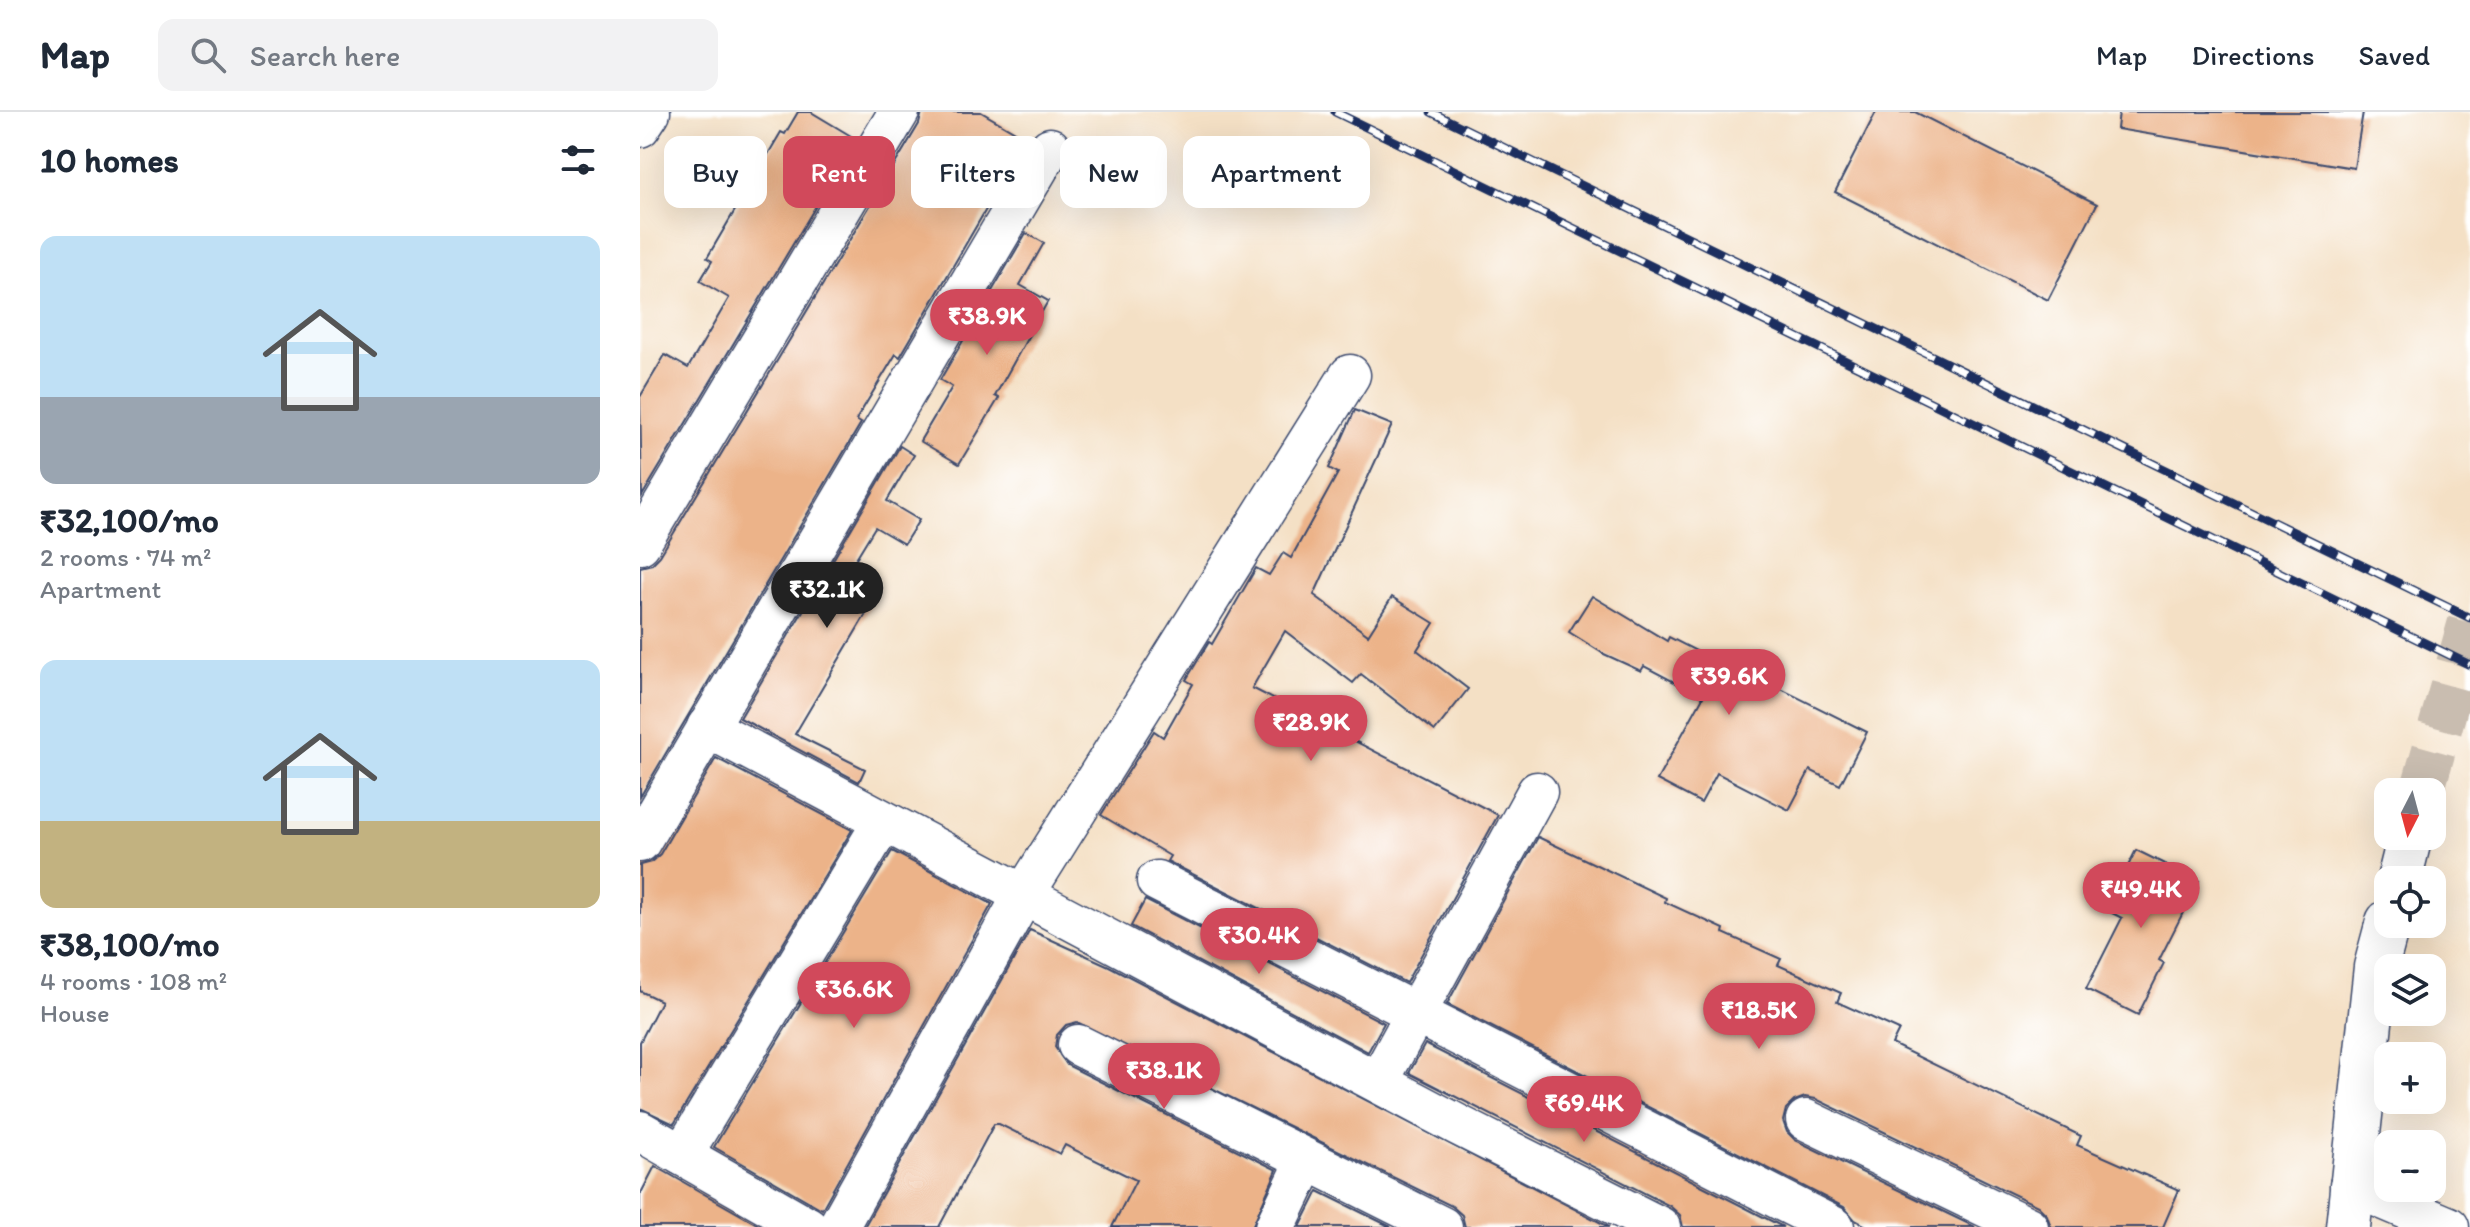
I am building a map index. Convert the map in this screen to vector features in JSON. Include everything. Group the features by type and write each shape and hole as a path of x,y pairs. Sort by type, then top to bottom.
{"highway":[{"path":"2349,1206 2376,967 2384,938"}],"street":[{"path":"640,127 650,112"},
{"path":"640,544 899,112"},
{"path":"640,842 1050,148"},
{"path":"838,1227 1023,896 1350,375"},
{"path":"707,727 1023,896 1660,1227"},
{"path":"1378,1082 1537,792"},
{"path":"808,1227 653,1145 883,822"},
{"path":"1157,881 1834,1227"},
{"path":"1078,1045 1306,1162 1442,1227"},
{"path":"1806,1120 2028,1227"},
{"path":"1275,1227 1306,1162"},
{"path":"2349,1206 2449,1227"}],"building":[{"path":"798,112 811,112 851,136 783,136 783,208 815,208 642,496 640,397 665,355 688,368 729,298 700,281 712,261 707,258 736,208 767,208 767,156 781,132 785,134"},
{"path":"922,112 981,112 1022,136 912,136"},
{"path":"1876,112 1915,112 2097,204 2048,300 1835,192"},
{"path":"2119,112 2363,112 2354,168 2117,129"},
{"path":"911,137 911,208 987,208 900,357 896,354 856,420 861,423 640,797 640,567 652,564 660,556 869,208 895,208 895,164"},
{"path":"1026,233 1044,243 1020,285 1048,301 995,396 999,398 959,464 920,441 952,387 940,380"},
{"path":"1355,410 1392,425 1314,595 1368,635 1392,597 1434,623 1417,650 1468,689 1435,731 1361,674 1353,683 1285,631 1252,688 1498,815 1406,983 1167,861 1170,856 1101,815 1154,731 1163,737 1193,684 1186,680 1209,642 1212,644 1256,568 1269,575 1283,553 1291,558 1338,473 1329,468"},
{"path":"900,446 914,455 887,501 919,520 904,544 875,527 841,583 873,602 795,734 865,769 859,782 740,718"},
{"path":"1592,596 1667,641 1669,637 1743,675 1745,671 1867,732 1840,785 1810,770 1789,810 1717,773 1701,803 1657,780 1703,697 1644,666 1641,671 1604,654 1569,632"},
{"path":"716,758 852,830 674,1124 640,1108 640,1042 661,1001 640,991 640,865 651,862 660,854"},
{"path":"1538,837 1666,898 1665,902 1724,929 1723,933 1781,959 1778,965 1841,993 1837,1002 1899,1030 1892,1044 2081,1136 2077,1145 2179,1190 2163,1227 2051,1227 2047,1215 2038,1206 1816,1099 1805,1097 1794,1101 1786,1109 1783,1121 1787,1132 1795,1140 1975,1227 1868,1227 1855,1220 1844,1207 1447,1004"},
{"path":"2136,850 2199,881 2159,960 2164,963 2138,1015 2086,989 2122,918 2106,910"},
{"path":"892,851 992,904 822,1209 714,1147"},
{"path":"1145,900 1384,1023 1368,1052 1131,926"},
{"path":"1030,930 1109,966 1609,1227 1465,1227 1462,1215 1452,1206 1077,1022 1066,1025 1057,1035 1055,1047 1067,1065 1277,1170 1252,1227 1112,1227 1136,1180 1065,1145 1060,1154 994,1124 939,1227 864,1227"},
{"path":"1425,1044 1783,1227 1683,1227 1680,1215 1670,1206 1409,1073"},
{"path":"655,1166 762,1227 640,1227 640,1195"},
{"path":"1318,1191 1391,1227 1300,1227"}],"tunnel":[{"path":"2426,778 2470,622"}],"railway":[{"path":"1335,112 2470,665"},
{"path":"1431,112 2470,618"}]}
